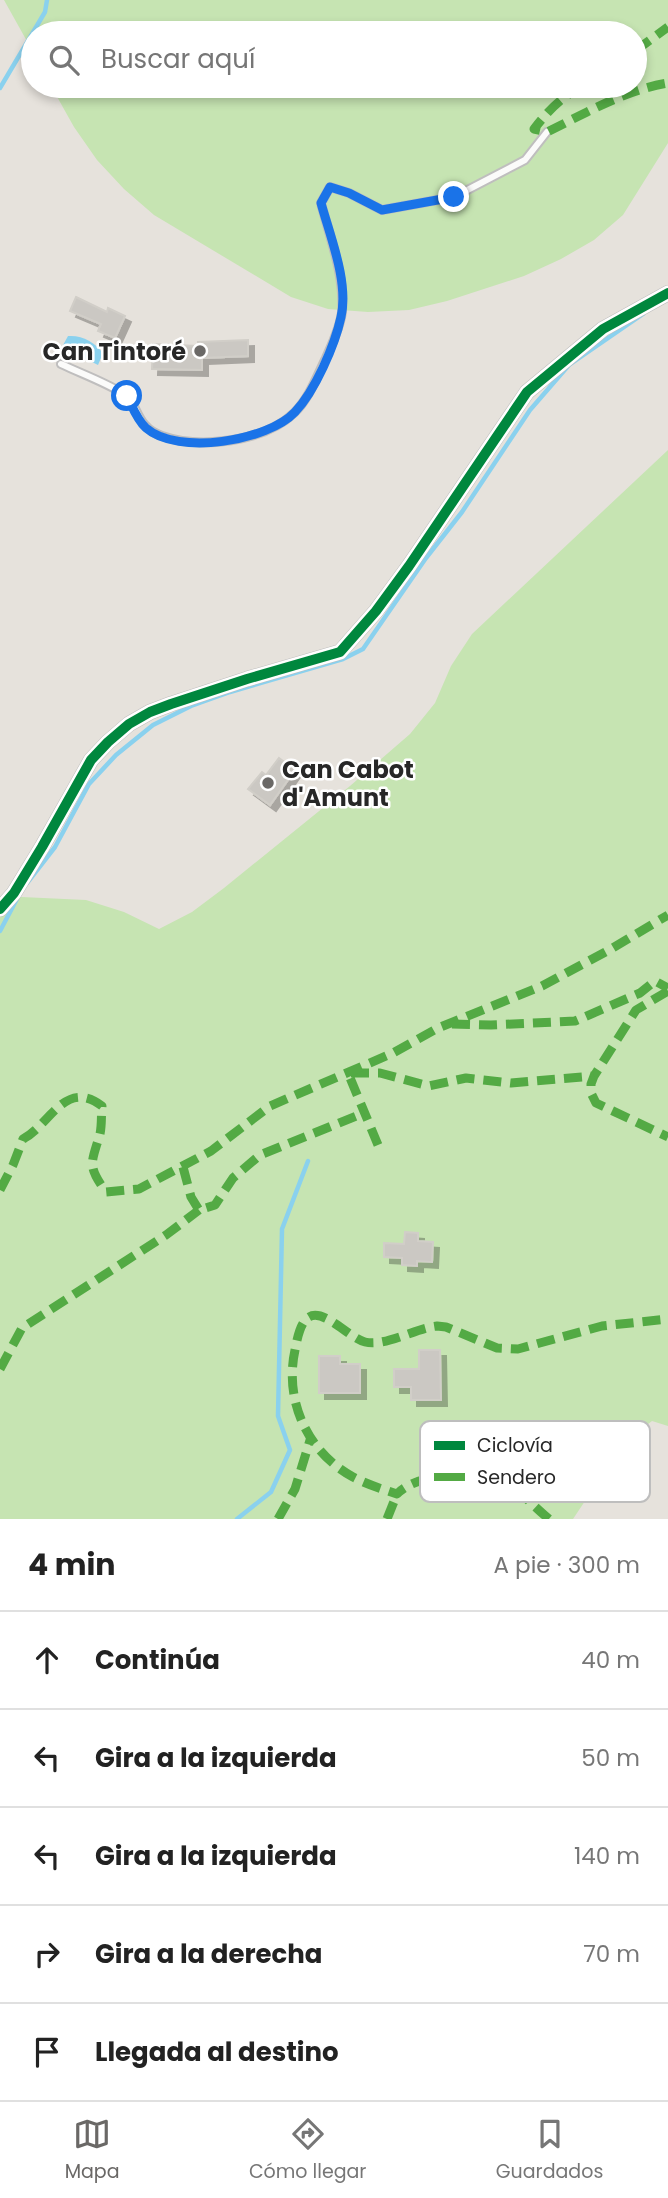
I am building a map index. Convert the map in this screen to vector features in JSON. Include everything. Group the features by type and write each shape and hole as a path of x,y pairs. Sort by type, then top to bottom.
{"street":[{"path":"0,909 14,893 42,847 90,760 108,742 150,712 247,679 340,653 376,611 409,566 527,392 603,329 668,292"}],"lane":[{"path":"61,364 127,396 146,428 160,436 184,442 227,442 274,428 295,412 311,390 342,315 343,286 321,203 330,187 349,193 382,210 454,197 525,160 547,132"}],"green space":[{"path":"4,0 668,0 668,143 623,215 594,240 561,259 524,276 447,301 409,310 368,312 328,309 291,297 154,215 124,189 97,160 58,98 647,98 647,21 21,21 21,30"},
{"path":"668,450 668,1426 652,1421 420,1421 420,1502 584,1502 573,1519 0,1519 0,896 86,900 124,912 159,929 192,912 350,786 410,734 435,703 451,666 472,634"}],"water":[{"path":"68,336 83,338 100,349 103,353 98,365 62,347"}],"building":[{"path":"76,297 107,312 108,308 125,316 115,338 98,331 101,324 70,311"},
{"name":"Can Tintoré","path":"248,340 248,356 202,358 202,370 152,369 153,344 198,346 198,342"},
{"name":"Can Cabot d'Amunt","path":"279,758 295,770 270,805 248,789 262,772 266,775"},
{"path":"405,1232 418,1233 418,1241 433,1242 432,1262 417,1261 417,1266 402,1265 402,1258 384,1257 384,1243 404,1244"},
{"path":"419,1350 440,1350 441,1400 411,1400 411,1387 394,1387 394,1369 419,1369"},
{"path":"319,1356 340,1356 340,1364 360,1364 360,1393 319,1393"}],"waterway":[{"path":"40,21 47,0"},
{"path":"0,88 21,53"},
{"path":"27,883 55,847 89,784 116,755 153,725 191,706 343,659 363,649 426,558 462,512 530,410 569,365 643,314"},
{"path":"0,931 18,897"},
{"path":"237,1519 271,1492 290,1450 278,1416 282,1229 308,1161"}],"marked path":[{"path":"647,42 668,27"},
{"path":"647,88 668,83"},
{"path":"563,98 534,129 547,132 619,98"},
{"path":"0,1190 23,1139 68,1100 78,1097 102,1106 101,1131 92,1164 106,1192 139,1189 211,1151 270,1106 393,1053 438,1028 542,986 668,915"},
{"path":"452,1024 575,1021 640,993 655,981 668,988"},
{"path":"668,991 636,1010 591,1084 591,1093 596,1103 668,1137"},
{"path":"378,1145 348,1073 380,1073 429,1086 466,1078 511,1083 594,1076"},
{"path":"183,1167 191,1197 199,1210 215,1205 233,1178 260,1155 364,1113"},
{"path":"0,1369 22,1328 166,1235 199,1210"},
{"path":"420,1481 397,1494 358,1480 323,1454 312,1439 296,1406 292,1369 299,1332 309,1317 315,1315 329,1320 365,1342 382,1342 437,1326 446,1327 497,1348 518,1349 602,1326 668,1319"},
{"path":"278,1519 295,1489 311,1437"},
{"path":"387,1519 397,1494"},
{"path":"530,1502 549,1519"}],"cycle path":[{"path":"0,909 14,893 91,760 108,742 129,724 150,712 247,679 340,652 376,611 409,566 527,392 603,329 668,293"}],"place":[{"name":"Can Tintoré","path":"200,351"},
{"name":"Can Cabot d'Amunt","path":"268,783"}],"route":[{"path":"127,396 146,428 160,436 184,442 227,442 274,428 295,412 311,390 342,315 343,286 321,203 330,187 349,193 382,210 454,197"}]}
